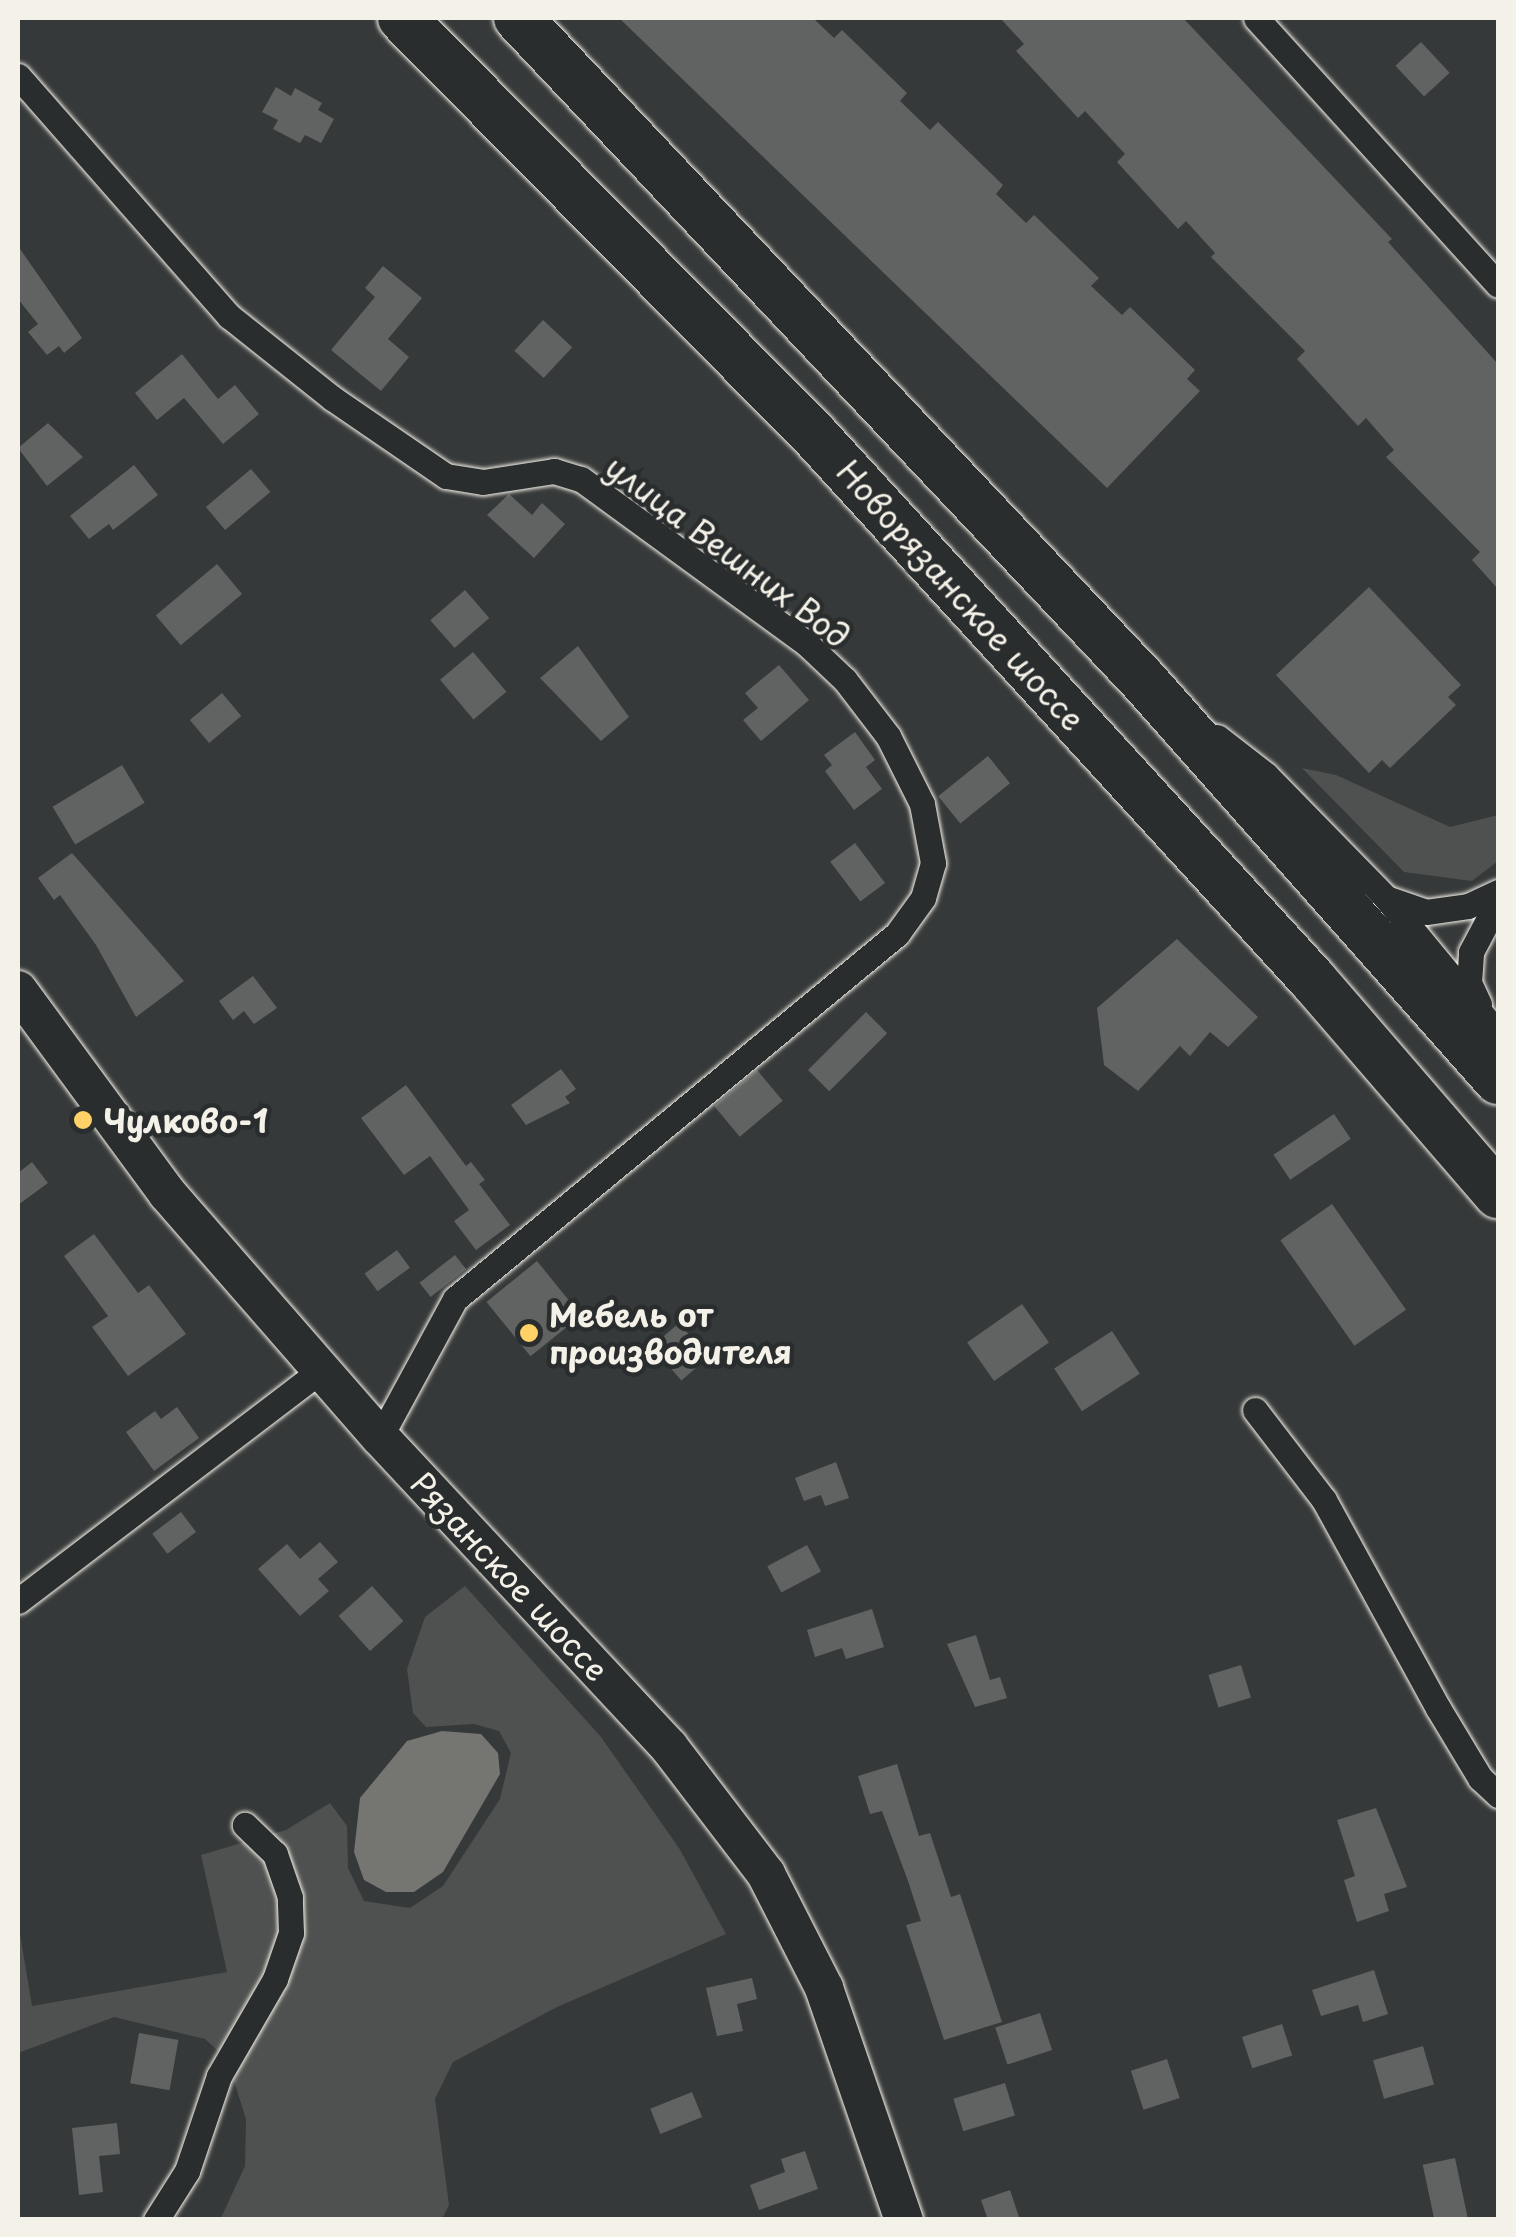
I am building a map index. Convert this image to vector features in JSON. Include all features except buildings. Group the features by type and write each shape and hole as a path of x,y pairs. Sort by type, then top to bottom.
{"highway":[{"name":"Новорязанское шоссе","path":"402,18 817,438 1313,980 1498,1194"},
{"path":"518,18 1143,680 1498,1080"}],"main road":[{"name":"Рязанское шоссе","path":"18,990 167,1193 380,1437 669,1747 766,1874 824,1988 904,2220"}],"street":[{"path":"1256,18 1498,285"},
{"name":"улица Вешних Вод","path":"18,76 90,165 244,328 446,476 483,482 554,471 582,479 807,644 845,680 888,736 922,804 933,863 923,898 896,934 843,984 455,1299 380,1437"},
{"path":"1143,680 1266,775 1386,898 1491,1026"},
{"path":"1386,898 1426,912 1468,906 1498,892"},
{"path":"1491,1026 1469,983 1471,952 1498,901"},
{"path":"18,1601 321,1370"},
{"path":"1255,1410 1324,1500 1438,1708 1480,1778 1498,1795"},
{"path":"156,2220 187,2172 218,2076 275,1980 292,1933 290,1896 275,1854 245,1825"}],"shaded area":[{"path":"1302,768 1336,775 1450,827 1498,815 1498,861 1472,881 1404,872"},
{"path":"465,1586 601,1737 679,1848 726,1934 557,2007 453,2062 435,2099 449,2205 442,2219 220,2220 245,2166 246,2119 227,2059 205,2039 114,2017 18,2053 18,1922 32,2006 227,1972 201,1855 286,1830 330,1803 347,1826 348,1868 364,1901 410,1908 443,1886 500,1799 511,1753 499,1731 474,1724 426,1727 413,1713 407,1669 425,1617"},
{"path":"442,1731 481,1734 498,1753 500,1774 443,1872 414,1892 386,1892 364,1880 354,1852 360,1798 407,1741"}],"place":[{"name":"Чулково-1","path":"83,1120"},
{"name":"Мебель от производителя","path":"529,1333"}]}
